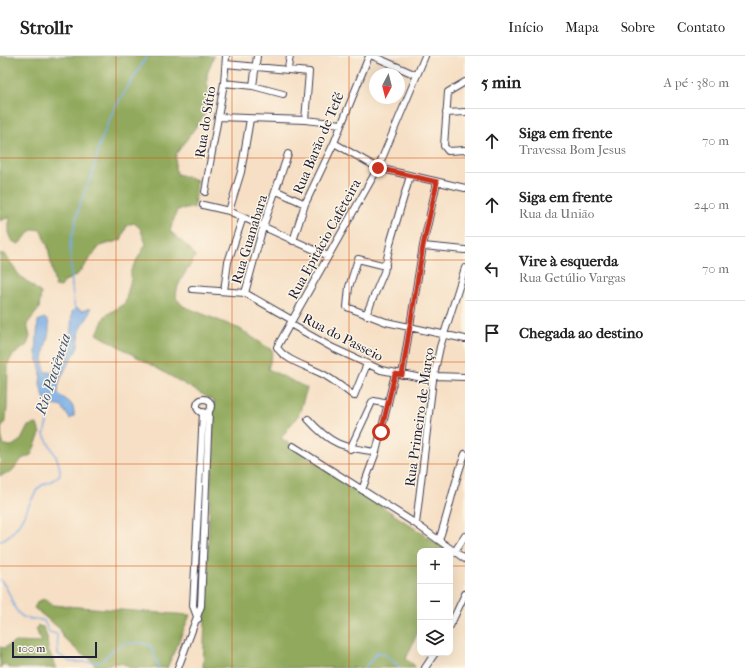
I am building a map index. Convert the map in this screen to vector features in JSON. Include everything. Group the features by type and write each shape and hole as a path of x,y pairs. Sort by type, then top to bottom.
{"street":[{"name":"Rua do Sítio","path":"205,192 224,83 226,56"},
{"path":"253,86 257,56"},
{"path":"288,68 290,56"},
{"name":"Rua Barão de Tefé","path":"293,241 305,204 334,143 368,56"},
{"path":"373,56 416,75"},
{"name":"Rua Epitácio Cafeteira","path":"367,364 354,396 326,376 282,353 278,349 278,344 378,168 416,75 426,56"},
{"path":"226,64 288,68 309,72 310,76 305,120"},
{"path":"465,82 448,92 444,146 445,150 452,152 465,150"},
{"path":"224,83 253,86 282,94"},
{"path":"446,113 465,112"},
{"path":"218,117 305,120 341,124"},
{"path":"229,211 240,172 250,119"},
{"path":"334,143 378,168 465,188"},
{"name":"Rua Guanabara","path":"245,293 263,227 277,191 288,154"},
{"path":"366,315 386,266 391,240 410,176"},
{"path":"402,375 423,246 437,182"},
{"name":"Rua Guanabara","path":"277,191 305,204"},
{"path":"203,205 229,211 328,256"},
{"path":"224,291 231,250 243,217"},
{"path":"423,246 465,250"},
{"path":"386,266 358,259 348,292 346,305 348,308 366,315 410,327 444,333 465,339"},
{"name":"Rua Primeiro de Março","path":"416,524 434,378 444,333 463,281 465,268"},
{"name":"Rua do Passeio","path":"192,288 245,293 291,322 367,364 395,374 434,378 465,376"},
{"path":"362,490 376,452 395,374"},
{"path":"350,449 372,402 374,401 388,404"},
{"path":"178,668 198,619 202,594 206,412"},
{"path":"308,419 325,438 350,449 376,452"},
{"path":"293,446 416,524 465,559"},
{"path":"439,540 449,509 458,472 465,454"},
{"path":"455,551 465,536"},
{"path":"453,620 465,594"},
{"path":"425,668 433,656"}],"green space":[{"path":"0,56 214,56 207,74 207,84 210,93 208,110 176,154 175,168 177,174 197,180 194,208 177,210 170,231 190,249 195,256 180,281 176,298 183,306 240,329 273,351 268,369 307,388 299,414 281,438 444,548 417,548 417,634 406,659 415,666 414,668 203,668 214,401 97,334 105,316 125,303 131,279 131,270 146,244 140,228 134,223 127,225 121,240 100,246 77,275 65,281 61,287 55,286 48,247 41,230 33,229 19,244 12,241 9,232 9,217 0,221"},
{"path":"0,254 5,254 19,275 41,293 39,309 27,324 30,337 27,345 12,356 8,364 6,419 1,429 4,445 12,446 21,440 28,426 37,424 40,434 31,455 22,459 12,471 0,476"},
{"path":"45,599 52,605 190,615 167,668 129,668 122,663 114,663 96,667 89,657 81,654 63,637 60,629 34,608 38,601"},
{"path":"38,626 43,627 47,637 48,650 57,668 10,668 3,664 0,668 0,647 4,648 15,642 41,643 36,628"}],"water":[{"path":"76,308 83,311 90,308 90,311 80,330 77,349 62,376 58,388 58,394 72,405 74,416 70,419 62,407 54,405 48,409 40,385 41,372 36,353 38,321 44,318 48,321 49,333 43,359 44,366 46,372 52,372 70,341 72,312"}],"waterway":[{"name":"Rio Paciência","path":"75,310 72,288 70,245 80,203 94,170 100,143 114,109 147,56"},
{"name":"Rio Paciência","path":"0,541 13,532 39,487 55,479 60,474 59,464 55,454 44,435 51,406"},
{"path":"0,580 7,588 13,604 23,617 44,621 49,632 57,634 58,654 70,662 100,662 117,647 126,643 143,643 151,646 159,668"},
{"path":"365,668 377,652 384,654 401,668"},
{"path":"276,668 287,668"}],"route":[{"path":"378,168 437,182 423,246 402,375 395,374 381,432"}]}
